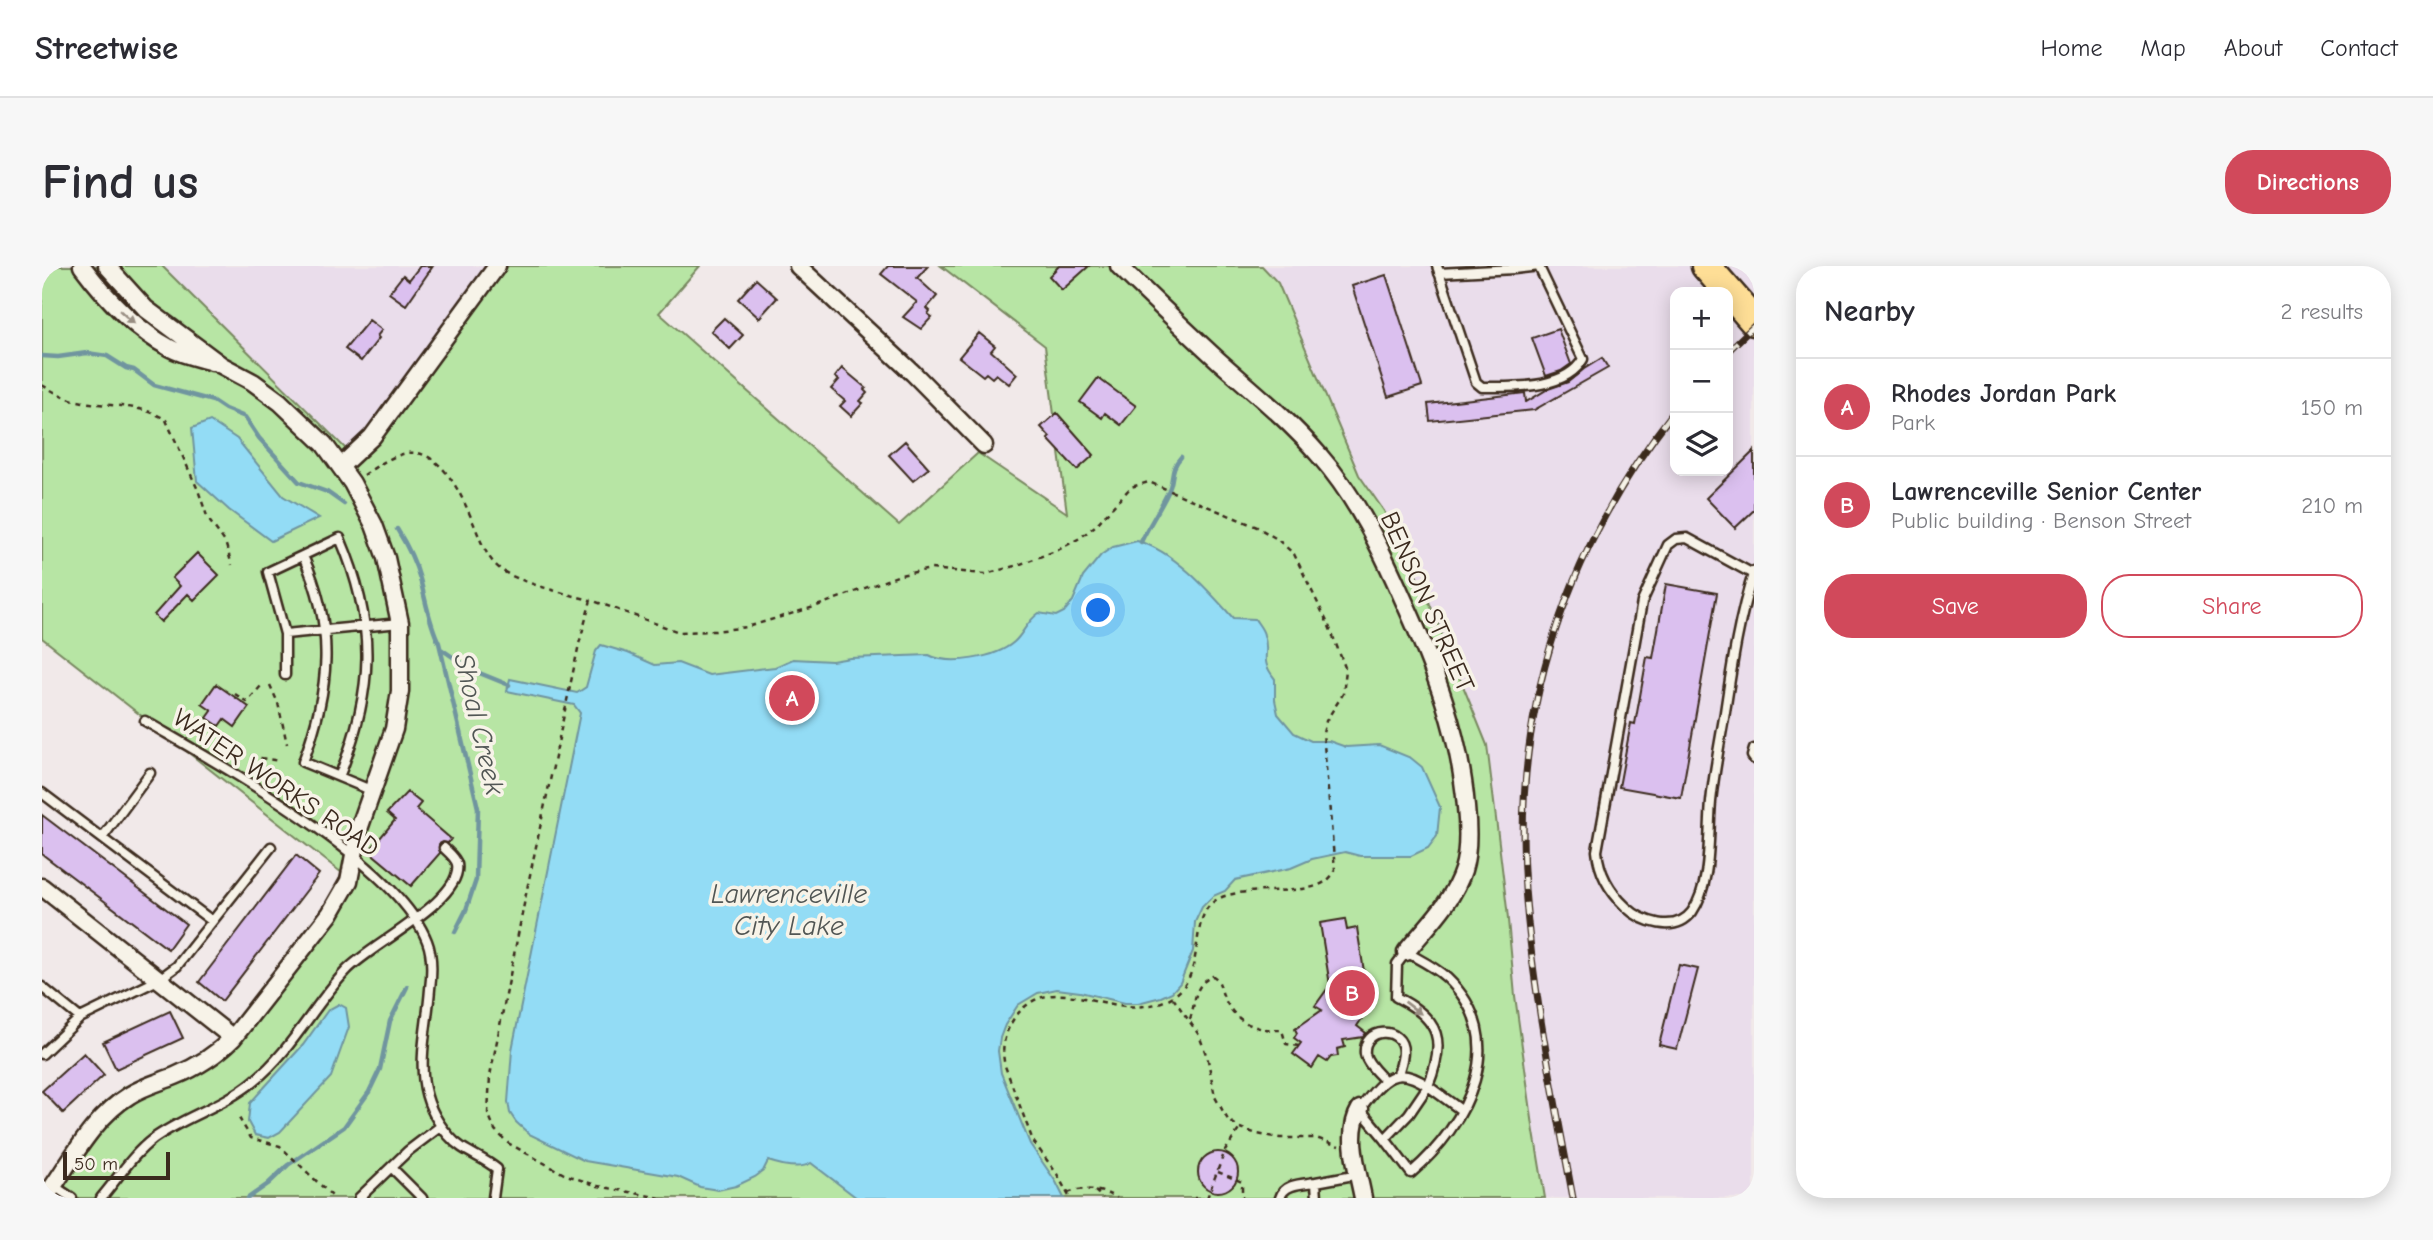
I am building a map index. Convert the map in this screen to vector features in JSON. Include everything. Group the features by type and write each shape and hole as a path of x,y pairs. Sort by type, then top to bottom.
{"highway":[{"path":"1711,272 1754,321"}],"street":[{"path":"82,266 117,308 154,338 172,350 221,365"},
{"path":"49,1192 94,1128 119,1102 138,1090 194,1067 214,1055 233,1038 330,915 349,881 359,829 394,729 400,691 400,623 395,590 378,536 341,466 312,432 280,402 253,382 221,365 146,309 107,266"},
{"path":"341,466 372,437 497,266"},
{"path":"798,266 913,373 984,445"},
{"name":"BENSON STREET","path":"1119,266 1320,455 1347,492 1381,549 1429,656 1446,701 1461,758 1468,827 1467,847 1464,867 1453,893 1406,952"},
{"path":"42,887 233,1038"},
{"path":"1360,1109 1354,1124 1363,1198"}],"lane":[{"path":"1540,266 1583,359 1578,369 1540,386 1482,387 1476,382 1438,270 1513,267 1540,266"},
{"path":"285,675 285,634 268,572 340,538 354,572 366,625 366,666 359,720 339,777"},
{"path":"1687,538 1753,572 1736,642 1711,802 1708,861 1698,898 1692,911 1682,921 1671,924 1653,923 1633,914 1619,900 1605,882 1598,867 1597,851 1642,602 1662,554 1676,539 1687,538"},
{"path":"303,556 316,583 325,629 323,695 303,762 373,792"},
{"path":"285,634 400,623"},
{"name":"WATER WORKS ROAD","path":"145,720 236,775 355,857 370,869 417,919 430,952 432,967 422,1053 422,1079 427,1098 441,1126 461,1147 497,1169 494,1198"},
{"path":"1754,749 1754,759"},
{"path":"102,838 150,773"},
{"path":"42,793 212,921"},
{"path":"42,1054 80,1018 158,980 177,966 271,847"},
{"path":"101,1198 138,1151 155,1137 228,1100 263,1074 288,1047 345,971 375,946 432,908 457,876 455,860 444,848"},
{"path":"1385,1139 1409,1114 1428,1086 1438,1057 1436,1034 1418,1010 1395,997 1397,964 1406,952 1450,981 1462,995 1477,1027 1481,1048 1474,1084 1461,1110 1449,1133 1432,1155 1411,1172 1360,1109 1385,1081 1404,1074 1428,1086 1461,1110"},
{"path":"42,987 80,1018"},
{"path":"1385,1081 1365,1054 1368,1041 1377,1033 1389,1032 1402,1044 1398,1074"},
{"path":"362,1197 391,1167 441,1126"},
{"path":"391,1167 422,1198"},
{"path":"1280,1198 1287,1187 1359,1174"},
{"path":"1316,1182 1317,1198"},
{"path":"49,1192 72,1198"}],"path":[{"path":"42,385 69,398 137,409 166,420 198,490 208,519 225,542 232,565"},
{"path":"361,477 398,456 419,453 428,456 452,482 485,549 497,566 517,577 679,632 747,627 827,603 900,575 931,569 985,574 1015,566 1058,550 1080,538 1136,484 1145,482 1157,484 1257,527 1278,539 1294,554 1329,626 1344,663 1346,676 1343,694 1326,721 1323,733 1335,867 1328,881 1318,887 1249,891 1215,901 1202,918 1198,950 1190,975 1182,990 1172,998 1133,1008 1073,996 1047,996 1027,1004 1009,1028 1003,1054 1009,1078 1033,1140 1070,1198"},
{"path":"591,600 569,690 490,1076 488,1113 495,1129 508,1143 564,1174 598,1186 661,1198"},
{"path":"270,685 278,704 287,744"},
{"path":"235,694 247,702 261,686"},
{"path":"234,745 253,757 280,761"},
{"path":"1190,1020 1198,987 1206,979 1216,977 1226,1002 1239,1018 1258,1029 1282,1030 1286,1044 1299,1046"},
{"path":"1172,998 1190,1020 1205,1051 1218,1105 1228,1120 1240,1128 1280,1138 1316,1138 1346,1147"},
{"path":"239,1118 251,1138 280,1146 332,1196"},
{"path":"1194,1198 1206,1198 1225,1151 1240,1128"},
{"path":"1218,1172 1242,1182 1242,1198"},
{"path":"1068,1193 1094,1190 1117,1198"},
{"path":"1094,1190 1103,1198"}],"shaded area":[{"path":"162,266 488,266 377,420 354,447 344,448"},
{"path":"1184,266 1754,266 1754,1198 1545,1198 1515,996 1487,745 1427,597 1384,511"}],"green space":[{"path":"54,266 162,266 359,462 508,266 700,266 659,313 899,525 978,453 1067,513 1045,346 941,266 1262,266 1278,283 1359,475 1384,511 1427,597 1487,745 1515,996 1545,1198 42,1198 87,1123 105,1102 124,1087 185,1063 211,1047 229,1031 256,1001 332,897 342,873 42,638 42,280"}],"water":[{"path":"210,421 237,439 283,496 319,518 271,541 229,510 197,481 192,428"},
{"name":"Lawrenceville City Lake","path":"1137,541 1177,562 1202,584 1233,618 1255,619 1266,642 1267,666 1275,679 1278,714 1294,733 1311,741 1329,741 1346,747 1379,745 1411,758 1422,767 1440,807 1437,836 1428,848 1411,856 1360,856 1345,852 1312,859 1291,868 1235,880 1225,891 1213,896 1202,907 1195,922 1193,951 1180,983 1172,992 1161,997 1138,1003 1125,1003 1057,989 1038,993 1018,1005 1000,1038 998,1051 1001,1073 1030,1144 1064,1198 857,1198 811,1163 796,1166 768,1161 763,1171 755,1177 736,1186 718,1190 700,1187 678,1177 585,1161 529,1134 516,1122 510,1113 508,1102 512,1050 580,713 574,705 507,691 510,679 577,693 586,687 596,651 601,645 655,665 678,663 709,675 775,667 793,659 832,661 929,655 948,660 972,659 1006,648 1039,613 1056,616 1064,612 1073,601 1083,577 1101,555 1113,547"},
{"path":"339,1004 346,1008 349,1027 331,1077 280,1132 269,1138 255,1135 248,1122 250,1103 303,1045 328,1010"}],"building":[{"path":"420,266 433,266 406,305 389,293 403,275 409,280"},
{"path":"888,266 928,266 917,278 937,296 927,308 932,317 921,329 903,317 917,302 881,274"},
{"path":"1059,266 1089,266 1062,290 1049,276"},
{"path":"1386,275 1422,386 1388,397 1352,286"},
{"path":"756,279 777,298 759,318 738,299"},
{"path":"724,318 743,335 730,349 711,331"},
{"path":"369,320 382,330 361,361 345,349"},
{"path":"1558,329 1571,364 1546,376 1532,338"},
{"path":"979,333 995,346 991,351 1017,374 1009,384 996,374 992,378 986,373 983,376 959,357"},
{"path":"1602,358 1608,368 1534,410 1430,421 1428,404 1525,393 1526,402 1548,389 1568,382"},
{"path":"842,368 866,388 864,390 867,393 860,401 863,403 851,416 840,406 845,401 831,389 839,380 835,377"},
{"path":"1098,378 1136,406 1121,425 1105,413 1102,418 1080,402"},
{"path":"1057,413 1094,455 1077,470 1048,439 1050,437 1041,427"},
{"path":"905,441 929,468 913,481 889,455"},
{"path":"1754,451 1754,510 1735,528 1706,498 1728,476 1733,476 1733,472"},
{"path":"197,553 219,575 194,600 188,594 161,622 154,615 180,586 172,578"},
{"path":"1666,584 1717,593 1681,798 1619,787 1631,723 1635,724 1647,657 1653,658"},
{"path":"216,684 249,707 235,727 224,719 219,726 207,718 212,711 202,704"},
{"path":"407,792 421,803 416,809 451,839 448,843 439,844 440,853 411,886 369,851 395,820 387,813"},
{"path":"42,815 186,924 168,949 42,854"},
{"path":"296,855 319,874 222,1001 199,982"},
{"path":"1345,919 1347,930 1357,928 1367,990 1376,997 1357,1026 1366,1033 1363,1037 1343,1040 1345,1047 1337,1049 1338,1056 1331,1057 1327,1062 1319,1057 1312,1068 1293,1054 1301,1043 1294,1038 1297,1033 1295,1029 1322,1010 1315,1006 1330,985 1320,923"},
{"path":"1679,965 1698,969 1677,1049 1659,1045"},
{"path":"170,1011 183,1038 116,1069 103,1042"},
{"path":"84,1053 104,1075 63,1113 42,1091"},
{"path":"1218,1152 1232,1158 1238,1172 1232,1186 1218,1192 1204,1186 1198,1172 1204,1158"}],"waterway":[{"name":"Shoal Creek","path":"42,356 87,353 107,356 134,370 154,385 213,401 245,417 259,438 299,482 327,492 344,504"},
{"path":"1141,542 1168,492 1175,466 1181,457"},
{"name":"Shoal Creek","path":"397,529 416,566 439,643 478,808 476,880 455,932"},
{"path":"441,649 472,670 509,685"},
{"name":"Shoal Creek","path":"248,1198 288,1165 344,1127 369,1092 380,1069 390,1021 407,987"}],"railway":[{"path":"1729,350 1754,326"},
{"path":"1573,1198 1533,967 1525,889 1523,823 1527,758 1538,696 1554,635 1576,576 1603,519 1636,464 1673,413"}],"place":[{"name":"Rhodes Jordan Park","path":"792,698"},
{"name":"Lawrenceville Senior Center","path":"1352,993"}]}
